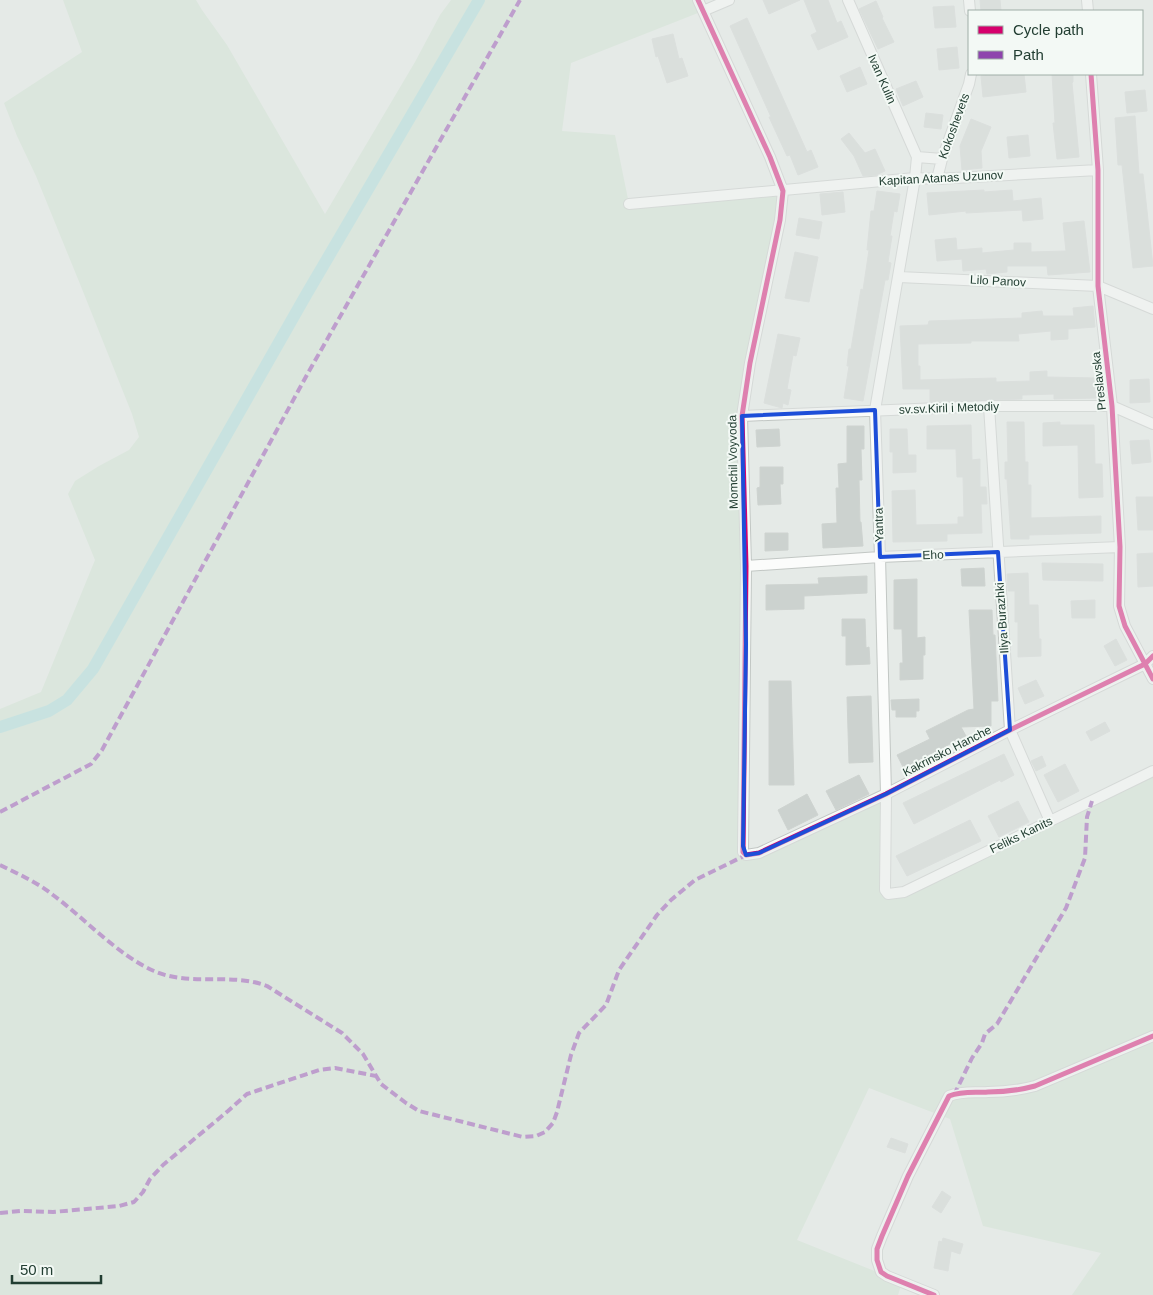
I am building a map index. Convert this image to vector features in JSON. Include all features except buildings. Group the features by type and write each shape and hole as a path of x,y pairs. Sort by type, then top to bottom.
{"street":[{"name":"Momchil Voyvoda","path":"698,0 770,157 783,191 780,220 750,363 742,416 746,566 743,852 746,855"},
{"path":"703,11 729,0"},
{"name":"Ivan Kulin","path":"848,0 916,157"},
{"name":"Kokoshevets","path":"937,179 942,159 970,84 971,75"},
{"name":"Preslavska","path":"1091,75 1098,170 1098,286 1112,406 1120,547 1119,606 1125,626 1153,680"},
{"path":"916,157 942,159"},
{"name":"Yantra","path":"888,894 884,883 886,794 875,410 915,178 916,157"},
{"name":"Kapitan Atanas Uzunov","path":"628,204 915,178 937,179 1098,170"},
{"name":"Lilo Panov","path":"898,277 1098,286"},
{"path":"1098,286 1153,309"},
{"name":"sv.sv.Kiril i Metodiy","path":"742,416 989,406 1112,406 1153,424"},
{"name":"Iliya Burazhki","path":"989,406 1010,730 1050,821"},
{"name":"Eho","path":"746,566 880,557 1120,547"},
{"name":"Kakrinsko Hanche","path":"746,855 759,853 886,794 1144,664 1153,656"},
{"name":"Feliks Kanits","path":"888,894 904,892 1153,771"},
{"path":"934,1295 881,1272 877,1260 877,1250 908,1176 949,1096 958,1093 1020,1090 1035,1086 1153,1036"}],"highlighted area":[{"path":"875,410 880,557 998,552 1010,730 886,794 759,853 746,855 743,846 746,644 742,416"}],"green space":[{"path":"63,0 196,0 227,45 325,214 415,62 440,15 451,0 698,0 703,11 571,63 562,131 615,135 629,204 783,191 744,390 747,855 886,794 888,894 1153,771 1153,1295 1072,1295 1101,1253 983,1226 950,1119 869,1088 797,1240 902,1282 898,1295 0,1295 0,709 41,692 95,560 68,494 75,481 129,450 139,437 132,414 80,284 4,103 82,52"}],"waterway":[{"path":"0,727 49,711 67,700 93,669 306,295 479,0"}],"marked path":[{"path":"0,812 91,764 102,750 308,373 520,0"},
{"path":"954,1095 985,1034 997,1024 1066,908 1085,858 1087,817 1092,801"},
{"path":"0,865 47,890 128,956 154,971 182,978 239,980 267,986 342,1033 363,1054 381,1084 419,1111 523,1137 536,1136 545,1132 553,1123 571,1055 579,1033 606,1005 619,970 657,915 671,900 695,880 746,855"},
{"path":"0,1213 20,1211 53,1212 119,1206 134,1202 143,1192 150,1179 163,1165 247,1094 319,1070 335,1068 376,1076"}],"cycle path":[{"path":"698,0 770,157 783,191 780,220 750,363 742,416 746,566 743,852 746,855 759,853 886,794 1010,730 1145,664 1153,656"},
{"path":"1091,75 1098,170 1098,286 1112,406 1120,547 1119,606 1125,626 1153,679"},
{"path":"934,1295 881,1272 877,1260 877,1249 908,1176 949,1096 963,1093 1000,1092 1035,1086 1153,1036"}]}
